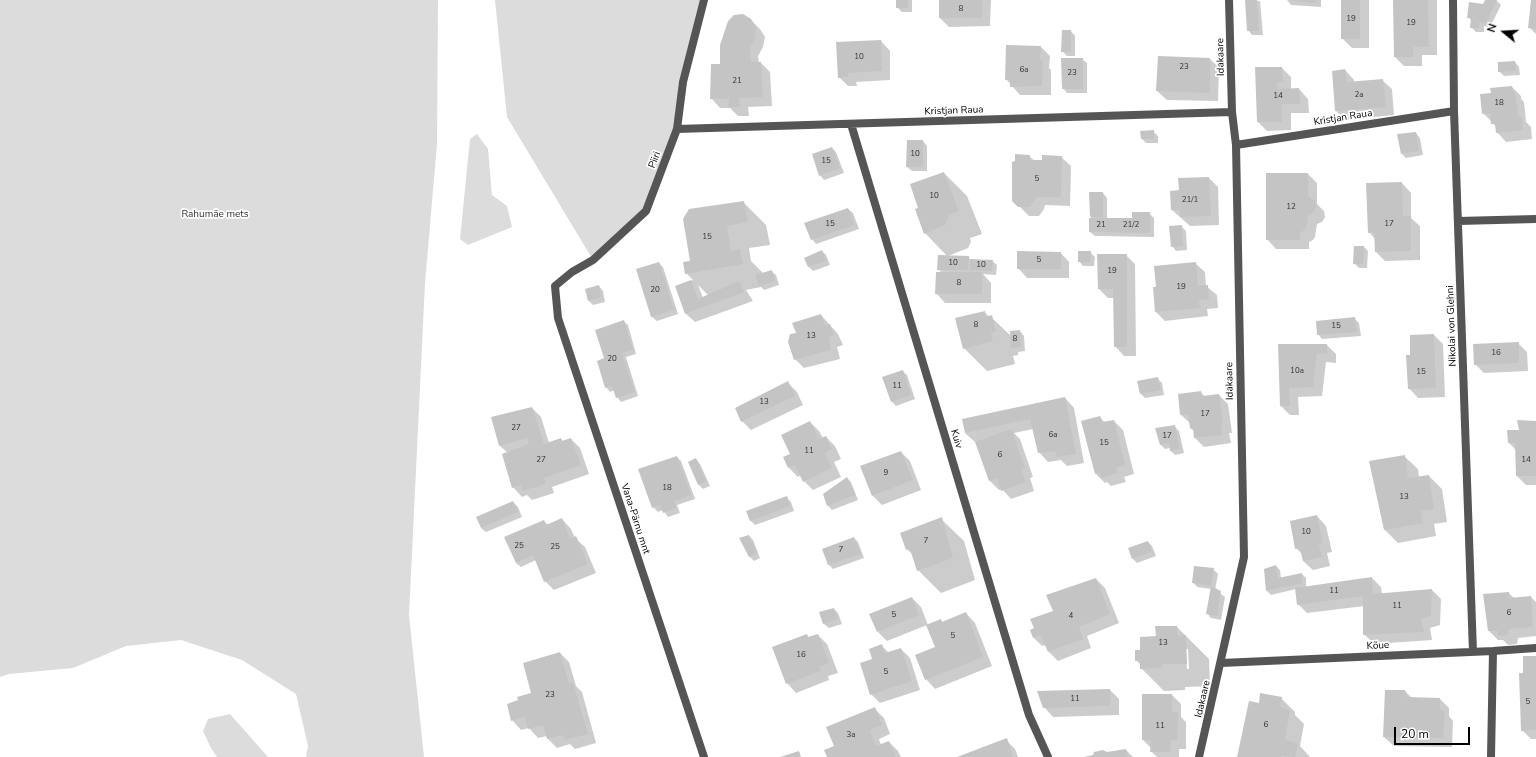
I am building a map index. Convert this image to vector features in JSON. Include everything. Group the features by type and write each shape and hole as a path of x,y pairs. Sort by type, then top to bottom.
{"street":[{"name":"Piiri","path":"555,286 572,272 593,260 646,210 677,129 683,82 704,0"},
{"name":"Idakaare","path":"1199,757 1244,557 1236,145 1232,112 1229,0"},
{"name":"Nikolai von Glehni","path":"1453,0 1454,111 1473,652"},
{"name":"Kristjan Raua","path":"1236,145 1454,111"},
{"name":"Kristjan Raua","path":"677,129 1232,112"},
{"name":"Kuiv","path":"851,124 1029,715 1048,757"},
{"path":"1458,221 1536,219"},
{"name":"Vana-Pärnu mnt","path":"555,286 558,318 704,757"},
{"name":"Kõue","path":"1221,663 1536,648"},
{"path":"1491,757 1493,651"}],"green space":[{"name":"Rahumäe mets","path":"0,0 438,0 437,144 425,283 409,615 424,757 306,757 308,746 296,694 242,660 181,640 126,646 73,668 9,674 0,677"},
{"path":"495,0 704,0 677,129 646,211 593,260 507,117"},
{"path":"477,134 488,149 492,195 507,206 512,227 468,245 460,239 470,139"},
{"path":"230,714 268,757 217,757 203,731 208,719"}],"building":[{"path":"896,0 908,0 908,8 896,8"},
{"path":"939,0 982,0 982,18 939,18"},
{"path":"1245,0 1257,0 1259,31 1247,31"},
{"path":"1293,0 1317,0 1316,3"},
{"path":"1341,0 1360,0 1360,39 1341,39"},
{"path":"1393,0 1428,0 1429,47 1413,47 1413,57 1394,57"},
{"path":"1485,0 1497,0 1486,23 1479,22 1479,28 1470,28 1471,18 1467,18 1469,2 1483,4"},
{"path":"1531,0 1536,0 1536,29 1528,28"},
{"path":"743,14 751,19 756,28 755,38 750,47 751,62 761,62 763,97 739,98 740,107 728,107 729,99 710,99 711,64 720,64 720,45 728,21 734,15"},
{"path":"1062,30 1071,30 1071,52 1061,52"},
{"path":"881,40 882,71 848,73 848,77 838,78 836,42"},
{"path":"1006,45 1041,46 1040,60 1043,60 1042,86 1010,87 1010,80 1005,80"},
{"path":"1158,56 1210,58 1210,93 1156,91"},
{"path":"1061,58 1083,58 1083,89 1062,89"},
{"path":"1515,61 1516,71 1498,72 1498,62"},
{"path":"1255,67 1282,67 1283,82 1277,82 1277,89 1299,88 1300,104 1282,104 1282,122 1257,122"},
{"path":"1345,69 1347,82 1383,79 1386,107 1335,111 1332,71"},
{"path":"1512,86 1513,92 1515,92 1518,117 1522,117 1523,130 1496,133 1495,124 1491,124 1490,113 1482,114 1480,94 1491,93 1490,88"},
{"path":"1154,130 1154,139 1141,139 1140,131"},
{"path":"1416,132 1419,151 1401,154 1397,134"},
{"path":"907,140 923,140 923,167 906,167"},
{"path":"832,147 840,168 819,176 812,154"},
{"path":"1015,154 1030,155 1030,160 1042,160 1042,155 1062,156 1061,197 1036,197 1030,207 1018,207 1012,201 1012,162 1015,161"},
{"path":"944,172 959,211 948,215 945,225 924,234 915,209 918,208 910,184"},
{"path":"1266,173 1308,173 1308,196 1315,201 1316,208 1308,215 1306,228 1300,233 1300,240 1266,240"},
{"path":"1209,177 1211,216 1180,217 1180,210 1171,210 1170,191 1179,190 1178,178"},
{"path":"1402,182 1403,216 1411,216 1411,251 1375,252 1374,232 1368,233 1366,183"},
{"path":"1089,192 1103,192 1103,217 1090,217"},
{"path":"744,201 748,222 727,226 731,251 740,249 743,264 685,274 683,262 690,261 683,219 689,209"},
{"path":"848,208 855,225 811,240 804,223"},
{"path":"1132,212 1150,212 1150,233 1089,232 1089,218 1132,218"},
{"path":"1182,225 1183,246 1171,247 1169,226"},
{"path":"1354,246 1364,246 1363,264 1353,264"},
{"path":"822,250 826,261 808,267 804,258"},
{"path":"1017,251 1061,252 1061,269 1017,269"},
{"path":"1078,251 1091,251 1090,262 1078,262"},
{"path":"1097,254 1127,254 1127,347 1114,347 1113,289 1098,289"},
{"path":"938,255 969,256 968,270 937,270"},
{"path":"970,259 993,260 992,271 970,270"},
{"path":"659,262 674,310 651,317 636,269"},
{"path":"1196,262 1198,286 1208,285 1209,299 1199,300 1200,308 1155,312 1153,287 1156,287 1154,266"},
{"path":"772,270 775,281 759,286 755,275"},
{"path":"936,272 982,272 982,294 935,294"},
{"path":"691,280 698,299 739,281 744,292 685,314 675,286"},
{"path":"599,285 601,297 588,301 585,289"},
{"path":"985,311 986,317 992,315 996,332 991,333 993,341 963,349 955,318"},
{"path":"821,314 825,326 830,324 834,335 829,337 831,350 794,360 788,342 790,334 796,333 792,323"},
{"path":"1355,317 1357,332 1317,335 1316,321"},
{"path":"624,320 633,350 622,353 635,392 616,398 612,386 605,388 597,361 604,358 595,330"},
{"path":"1020,330 1021,347 1011,348 1010,331"},
{"path":"1434,334 1436,388 1408,389 1406,355 1410,355 1410,335"},
{"path":"1519,342 1519,363 1474,365 1473,344"},
{"path":"1278,344 1327,344 1327,354 1317,353 1313,387 1289,388 1290,406 1280,406"},
{"path":"903,370 911,395 891,402 882,377"},
{"path":"1158,377 1161,390 1140,394 1137,381"},
{"path":"788,381 795,396 741,422 735,408"},
{"path":"1201,391 1202,396 1219,394 1223,424 1221,424 1222,435 1194,438 1193,428 1190,428 1188,414 1180,415 1178,394"},
{"path":"1065,397 1076,454 1057,457 1055,451 1038,453 1030,419 965,433 962,419"},
{"path":"532,407 544,444 561,438 562,441 571,438 581,465 544,478 546,484 522,491 521,485 512,488 502,454 529,444 527,438 499,446 491,417"},
{"path":"1100,416 1102,422 1114,420 1125,465 1116,468 1117,473 1101,478 1100,473 1095,474 1081,421"},
{"path":"1517,420 1536,421 1536,476 1516,476 1515,443 1508,443 1507,430 1519,430"},
{"path":"810,421 819,439 826,436 832,449 825,453 832,468 803,482 795,465 788,468 783,457 790,454 781,435"},
{"path":"1175,425 1180,449 1170,451 1169,443 1160,445 1155,428"},
{"path":"1011,429 1025,468 1021,469 1026,482 1001,491 997,478 989,481 975,442"},
{"path":"901,451 913,480 872,496 860,466"},
{"path":"1405,455 1408,478 1429,475 1434,509 1421,511 1423,523 1384,530 1369,461"},
{"path":"677,456 691,495 674,501 677,508 663,513 660,505 652,508 638,469"},
{"path":"696,458 706,482 698,485 688,462"},
{"path":"847,477 855,495 827,506 823,494"},
{"path":"787,496 790,506 750,521 746,511"},
{"path":"513,501 518,512 481,528 476,517"},
{"path":"1317,515 1323,543 1319,544 1322,557 1303,561 1300,548 1295,549 1290,521"},
{"path":"942,517 953,558 917,571 910,549 906,550 900,533"},
{"path":"562,518 570,539 576,536 588,564 544,582 533,555 516,563 504,537 544,520 546,525"},
{"path":"749,535 757,553 749,557 739,538"},
{"path":"854,537 861,554 828,565 822,549"},
{"path":"1148,541 1152,552 1132,559 1128,548"},
{"path":"1276,565 1278,578 1302,573 1302,583 1266,591 1264,569"},
{"path":"1194,566 1214,568 1211,586 1192,583"},
{"path":"1372,577 1373,594 1432,589 1431,616 1421,619 1424,632 1363,635 1363,596 1297,605 1295,588"},
{"path":"1096,578 1110,614 1079,627 1083,639 1048,652 1040,634 1033,638 1030,630 1034,628 1030,619 1053,611 1046,595"},
{"path":"1211,586 1221,591 1217,616 1206,614"},
{"path":"1509,592 1509,598 1531,596 1533,627 1509,629 1508,635 1498,636 1498,631 1488,631 1483,594"},
{"path":"912,597 919,615 877,632 869,614"},
{"path":"834,608 838,619 823,624 819,612"},
{"path":"966,612 983,657 925,680 915,655 935,647 926,625 941,619 942,622"},
{"path":"1155,626 1177,626 1178,636 1186,635 1187,664 1162,664 1162,668 1140,669 1140,660 1135,661 1135,650 1140,650 1140,637 1156,636"},
{"path":"807,634 808,637 818,634 829,663 819,667 821,671 786,684 772,647"},
{"path":"882,644 885,653 901,648 912,681 870,695 860,663 872,659 869,649"},
{"path":"560,652 569,683 573,682 588,734 565,740 563,735 547,739 543,725 528,729 525,717 511,721 507,704 518,700 517,697 531,693 523,663"},
{"path":"1523,656 1536,656 1536,730 1521,731 1519,673 1523,673"},
{"path":"1110,689 1110,706 1043,708 1037,691"},
{"path":"1385,690 1405,690 1407,697 1440,698 1440,710 1445,711 1443,738 1383,737"},
{"path":"1260,693 1282,697 1280,707 1290,710 1285,740 1298,743 1295,757 1237,757 1249,701 1259,703"},
{"path":"1142,694 1172,694 1172,712 1178,712 1177,740 1171,740 1170,752 1150,752 1151,740 1142,740"},
{"path":"875,707 882,725 870,730 876,746 889,741 896,757 827,757 824,750 834,746 826,727"},
{"path":"1007,738 1013,757 957,757"},
{"path":"1126,749 1128,757 1084,757 1093,755 1094,752 1103,750 1107,752"},
{"path":"799,751 801,757 780,757"}]}
